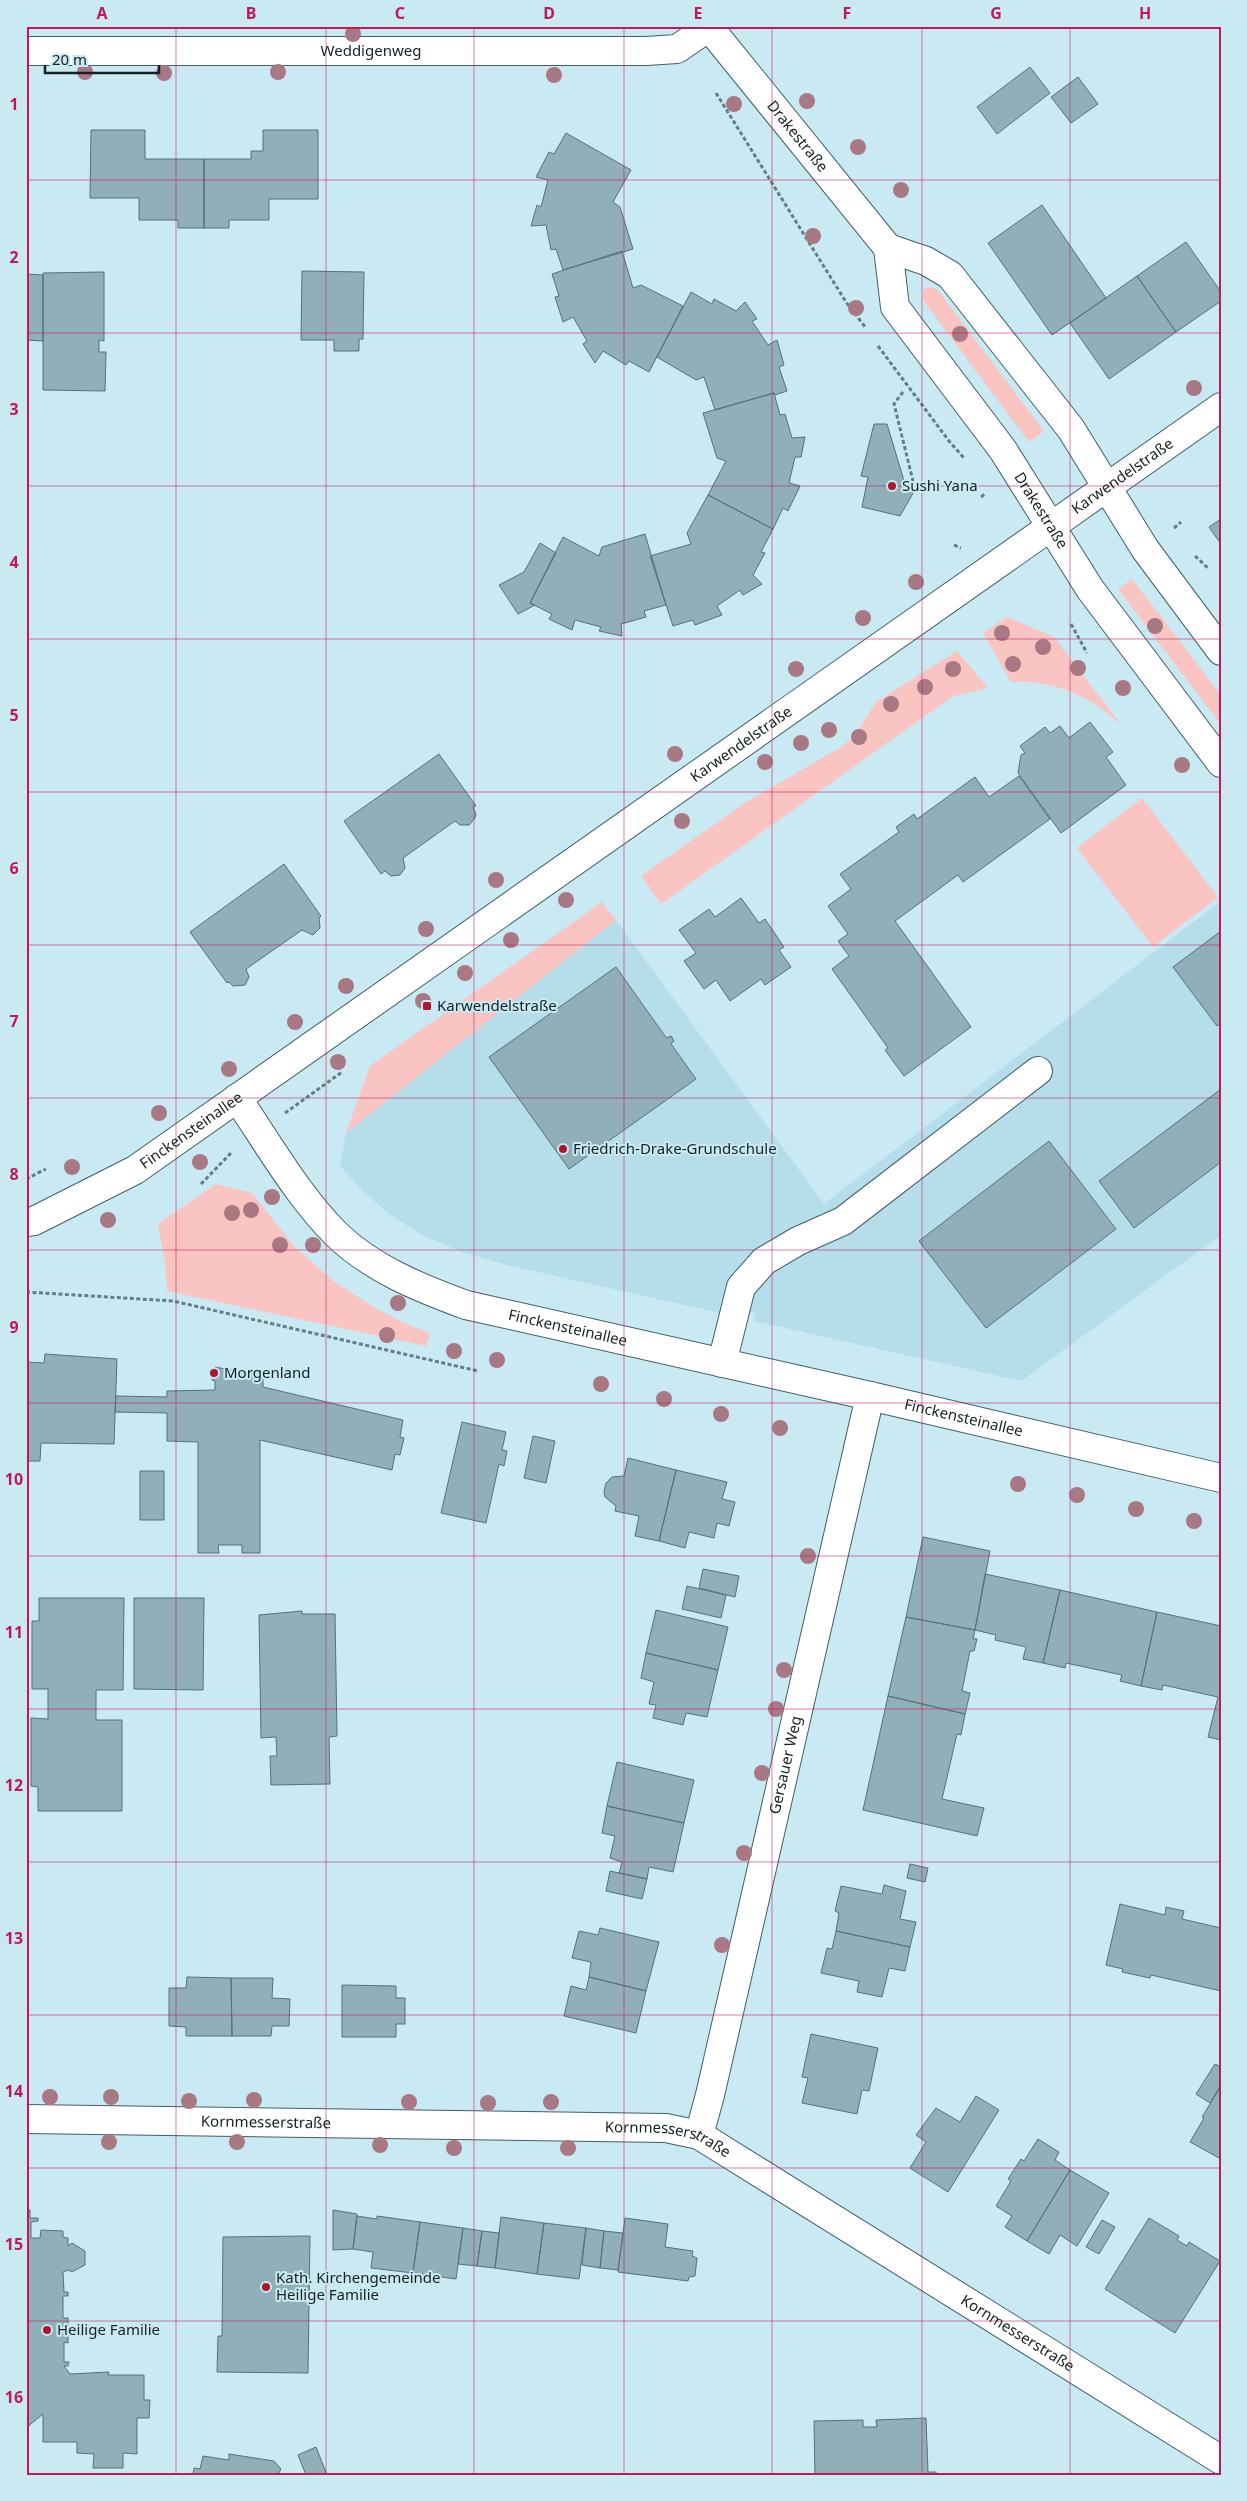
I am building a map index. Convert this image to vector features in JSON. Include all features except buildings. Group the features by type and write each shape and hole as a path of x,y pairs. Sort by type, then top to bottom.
{"street":[{"name":"Weddigenweg","path":"26,51 677,50 709,27"},
{"name":"Drakestraße","path":"709,27 888,248 895,307 1004,450 1090,589 1221,763"},
{"path":"888,248 926,261 950,275 1071,428 1145,549 1221,651"},
{"name":"Karwendelstraße","path":"237,1098 1221,407"},
{"path":"722,1363 741,1287 764,1261 798,1241 843,1221 1038,1072"},
{"name":"Finckensteinallee","path":"26,1222 34,1221 135,1170 237,1098 307,1200 337,1235 376,1265 405,1281 466,1306 870,1396 1221,1478"},
{"name":"Gersauer Weg","path":"699,2135 710,2095 870,1396"},
{"name":"Kornmesserstraße","path":"26,2118 666,2128 699,2135 1221,2460"}],"path":[{"path":"712,87 846,302 869,333"},
{"path":"875,340 949,441 970,464"},
{"path":"903,392 894,404 913,481"},
{"path":"981,497 986,493"},
{"path":"1174,528 1181,522"},
{"path":"1071,623 1087,653"},
{"path":"321,1086 342,1072"},
{"path":"201,1184 230,1154"},
{"path":"26,1179 46,1169"},
{"path":"26,1292 172,1300 478,1371"}],"shaded area":[{"path":"927,287 937,289 1044,431 1029,442 923,300 923,291"},
{"path":"1132,579 1221,695 1221,725 1118,589"},
{"path":"1007,617 1054,637 1122,726 1098,706 1071,692 1042,684 1011,682 983,633"},
{"path":"957,651 988,688 953,696 661,904 641,876 745,803 843,746 855,735 876,702"},
{"path":"1142,798 1218,897 1153,947 1077,848"},
{"name":"Friedrich-Drake-Grundschule","path":"1221,901 1221,1235 1021,1381 754,1321 756,1313 723,1305 720,1313 507,1265 462,1252 422,1235 389,1214 362,1190 340,1166 346,1133 616,920 824,1204"},
{"path":"602,902 616,920 346,1133 370,1066"},
{"path":"216,1184 252,1193 294,1246 333,1281 377,1309 404,1323 430,1333 426,1346 167,1291 165,1262 158,1224"}],"place":[{"name":"Sushi Yana","path":"892,486"},
{"name":"Karwendelstraße","path":"427,1006"},
{"name":"Friedrich-Drake-Grundschule","path":"563,1149"},
{"name":"Morgenland","path":"214,1373"},
{"name":"Kath. Kirchengemeinde Heilige Familie","path":"266,2287"},
{"name":"Heilige Familie","path":"47,2330"}]}
